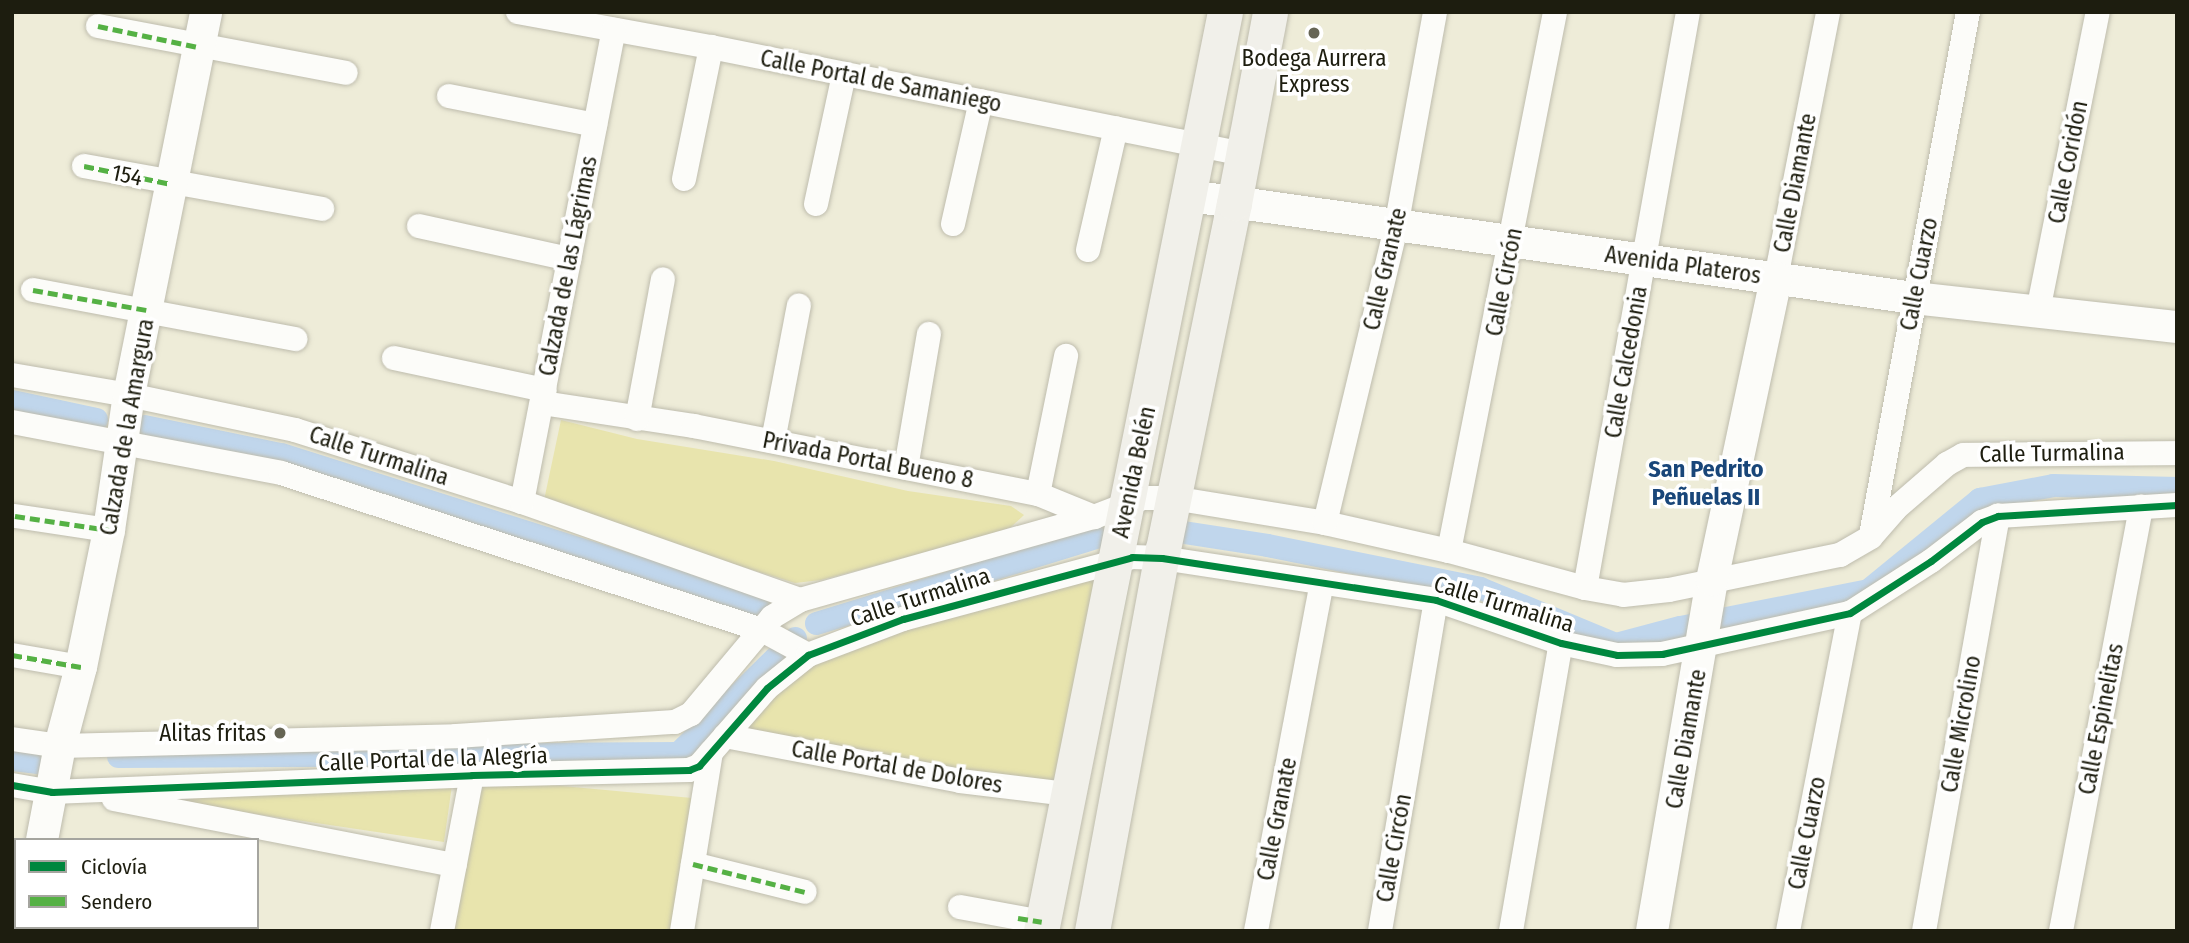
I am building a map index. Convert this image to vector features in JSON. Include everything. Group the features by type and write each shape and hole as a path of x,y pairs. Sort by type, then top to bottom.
{"main road":[{"name":"Avenida Belén","path":"1042,926 1130,500 1225,12"},
{"name":"Avenida Belén","path":"1092,931 1173,499 1234,203 1269,12"}],"street":[{"name":"Calzada de la Amargura","path":"43,838 62,792 60,746 81,667 110,530 129,395 206,12"},
{"name":"Calle Portal de Samaniego","path":"518,12 711,47 1243,153"},
{"name":"Calle Granate","path":"1325,523 1396,227 1435,12"},
{"name":"Calle Circón","path":"1449,551 1512,242 1555,12"},
{"name":"Calle Calcedonia","path":"1585,588 1688,12"},
{"name":"Calle Diamante","path":"1652,931 1708,612 1828,12"},
{"name":"Calle Cuarzo","path":"1871,537 1968,12"},
{"name":"Calle Coridón","path":"2038,311 2098,12"},
{"path":"98,26 346,73"},
{"name":"Calzada de las Lágrimas","path":"522,502 614,30"},
{"path":"684,179 711,47"},
{"path":"816,204 844,74"},
{"path":"449,96 595,125"},
{"path":"953,224 981,101"},
{"path":"1088,250 1116,128"},
{"name":"154","path":"84,166 171,184 321,209"},
{"name":"Avenida Plateros","path":"1190,196 1914,298 2177,327"},
{"path":"419,226 569,259"},
{"path":"637,419 663,279"},
{"path":"33,290 295,339"},
{"path":"773,440 799,305"},
{"path":"906,468 929,334"},
{"path":"1038,494 1066,356"},
{"name":"Privada Portal Bueno 8","path":"394,358 637,419 773,440 1038,494 1094,517"},
{"name":"Calle Turmalina","path":"12,375 129,395 295,430 522,502 800,600 1094,517 1130,500 1173,499 1325,523 1449,551 1585,588 1623,595 1668,590 1708,612 1850,612 1931,561 1982,522 1998,516 2177,505"},
{"name":"Calle Turmalina","path":"12,422 281,473 761,629 808,655 903,619 1116,559 1162,558 1436,600 1562,643 1617,655 1662,654 1708,612 1840,555 1871,537 1895,509 1947,464 1963,455 2177,453"},
{"name":"Calle Espinelitas","path":"2061,931 2141,506"},
{"path":"15,516 110,530"},
{"name":"Calle Microlino","path":"1924,931 1998,516"},
{"name":"Calle Granate","path":"1256,931 1322,583"},
{"name":"Calle Portal de la Alegría","path":"12,739 60,746 456,736 675,722 691,714 761,629 779,612 800,600"},
{"name":"Calle Circón","path":"1380,931 1436,600"},
{"name":"Calle Cuarzo","path":"1788,931 1850,612"},
{"path":"1511,931 1562,643"},
{"path":"12,655 81,667"},
{"name":"Calle Portal de la Alegría","path":"12,785 62,792 471,775 674,772 699,766 767,688 808,655"},
{"path":"682,931 718,744"},
{"name":"Calle Portal de Dolores","path":"718,744 960,781 1068,794"},
{"path":"442,931 471,775"},
{"path":"62,792 455,865"},
{"path":"693,864 805,892"},
{"path":"960,907 1042,926"}],"shaded area":[{"path":"561,420 637,439 774,461 908,491 1011,506 1024,515 1011,527 997,533 821,580 795,583 543,505"},
{"path":"1098,577 1055,784 971,774 743,733 812,656"},
{"path":"477,778 692,798 676,931 450,931"},
{"path":"452,785 444,842 134,796"}],"waterway":[{"path":"12,401 96,419"},
{"path":"144,426 281,454 773,610"},
{"path":"1177,531 1267,545 1480,588 1615,644 1680,627 1868,590 1979,499 2053,485 2177,488"},
{"path":"816,623 1115,531"},
{"path":"118,756 678,753 795,638"},
{"path":"12,759 50,764"}],"marked path":[{"path":"98,26 198,47"},
{"path":"84,166 171,184"},
{"path":"33,290 147,310"},
{"path":"15,516 109,530"},
{"path":"12,655 81,667"},
{"path":"693,864 805,892"},
{"path":"1018,918 1042,922"}],"cycle path":[{"path":"12,785 52,792 472,775 689,770 699,766 767,688 808,655 903,619 1132,557 1162,558 1436,600 1561,643 1617,655 1662,654 1850,613 1931,561 1982,522 1998,516 2177,505"}],"place":[{"name":"Bodega Aurrera Express","path":"1314,33"},
{"name":"Alitas fritas","path":"280,733"}],"district":[{"name":"San Pedrito Peñuelas II","path":"1706,484"}]}
